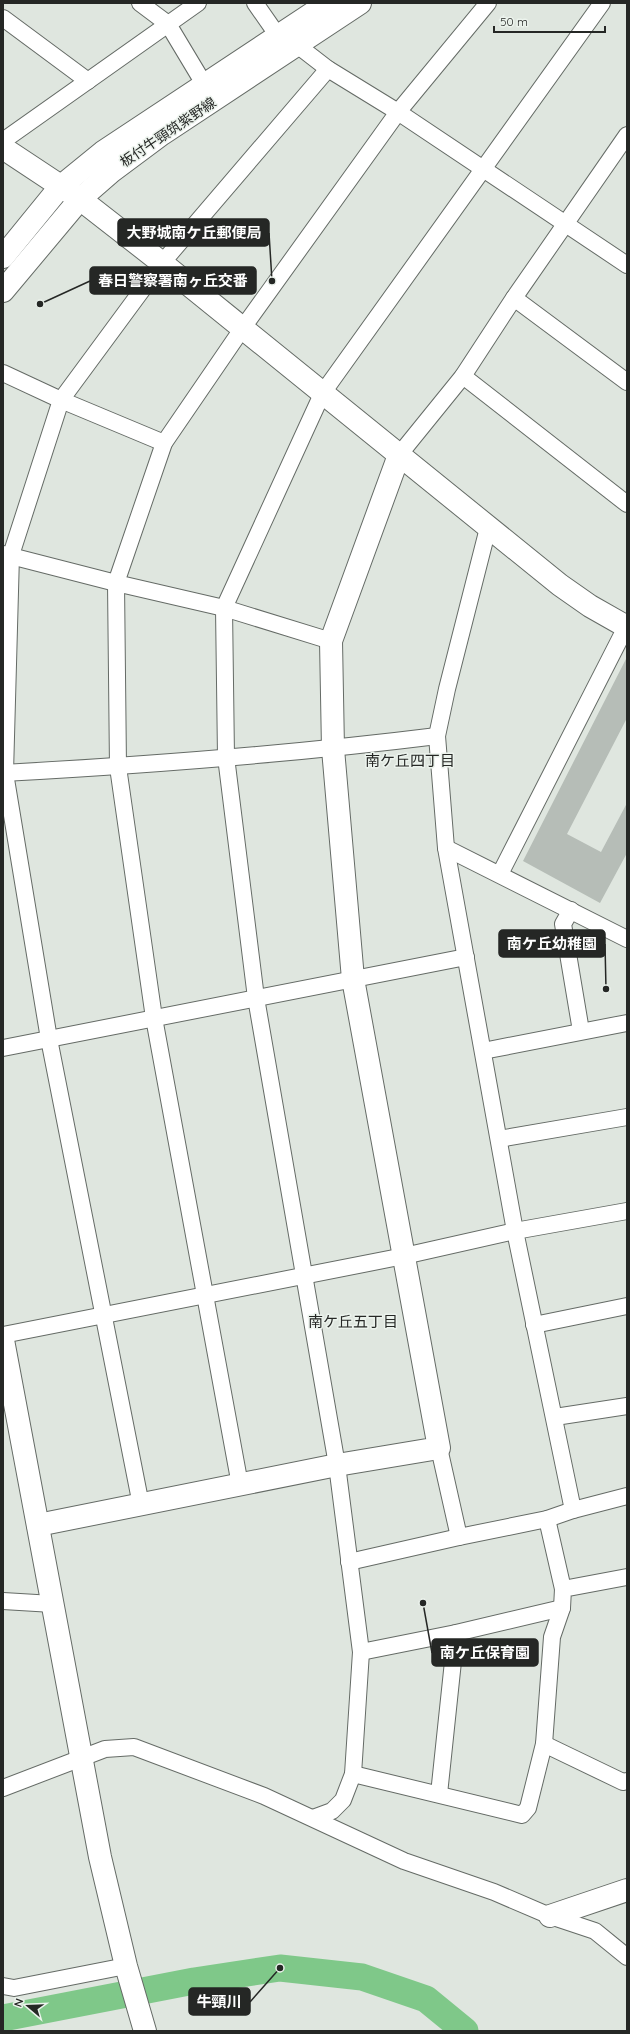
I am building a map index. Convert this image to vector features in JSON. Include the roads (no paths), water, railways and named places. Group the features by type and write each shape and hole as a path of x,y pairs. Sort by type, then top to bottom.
{"street":[{"path":"140,3 168,24 204,84"},
{"path":"3,141 198,3"},
{"path":"256,3 278,36"},
{"name":"板付牛頸筑紫野線","path":"3,257 60,187 103,152 328,3"},
{"name":"板付牛頸筑紫野線","path":"3,291 80,199 111,172 162,134 360,3"},
{"path":"240,1485 154,1018 118,767 116,583 164,443 242,329 398,112 488,3"},
{"path":"313,1818 332,1811 343,1800 353,1774 361,1652 337,1465 306,1275 256,998 226,757 224,608 322,394 602,3"},
{"path":"3,18 88,81"},
{"path":"297,45 328,69 398,112 627,265"},
{"path":"141,1504 49,1039 4,773 7,554 61,400 162,263 328,69"},
{"path":"459,1537 439,1448 353,979 333,749 331,641 399,455 463,376 514,298 625,142"},
{"path":"3,148 80,199 162,263 322,394 560,585 590,606 627,626 500,874"},
{"path":"514,298 627,382"},
{"path":"3,373 61,400 164,443"},
{"path":"463,376 627,504"},
{"path":"488,528 447,689 437,736 446,848 515,1231 574,1510"},
{"path":"7,554 116,583 224,608 331,641"},
{"path":"4,773 118,767 333,749 437,736"},
{"path":"446,848 627,939"},
{"path":"571,910 563,924 581,1031"},
{"path":"3,1048 466,957"},
{"path":"483,1051 627,1023"},
{"path":"499,1139 627,1117"},
{"path":"3,1334 404,1256 515,1231 627,1211"},
{"path":"534,1325 627,1306"},
{"path":"3,1340 100,1857 126,1966 143,2023"},
{"path":"555,1417 627,1406"},
{"path":"38,1525 337,1465 439,1448"},
{"path":"349,1562 547,1519 627,1496"},
{"path":"353,1774 522,1815 528,1808 544,1744 552,1637 562,1608 563,1590 547,1519"},
{"path":"563,1590 627,1577"},
{"path":"3,1600 53,1604"},
{"path":"361,1652 456,1633 562,1608"},
{"path":"439,1794 456,1633"},
{"path":"544,1744 624,1782 627,1781"},
{"path":"3,1788 105,1749 134,1747 264,1796 404,1861 494,1892 550,1916 595,1931 627,1957"},
{"path":"550,1916 627,1890"},
{"path":"3,1986 14,1988 126,1966"}],"waterway":[{"path":"3,2018 194,1981 280,1968 362,1977 426,1999 465,2031"}],"place":[{"name":"大野城南ケ丘郵便局","path":"272,281"},
{"name":"春日警察署南ヶ丘交番","path":"40,304"},
{"name":"南ケ丘幼稚園","path":"606,989"},
{"name":"南ケ丘保育園","path":"423,1603"},
{"name":"牛頸川","path":"280,1968"}],"district":[{"name":"南ケ丘四丁目","path":"410,761"},
{"name":"南ケ丘五丁目","path":"353,1322"}]}
